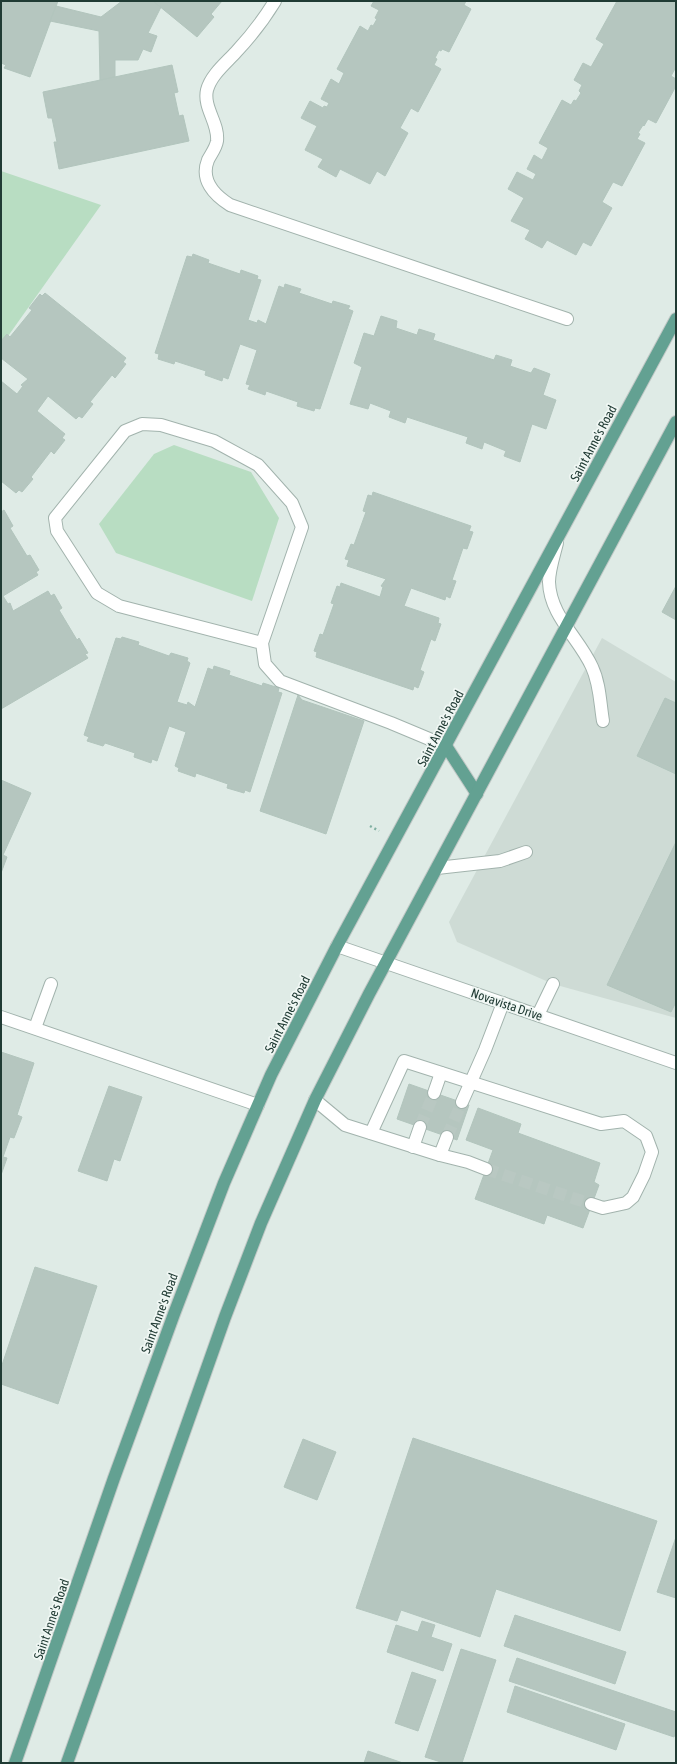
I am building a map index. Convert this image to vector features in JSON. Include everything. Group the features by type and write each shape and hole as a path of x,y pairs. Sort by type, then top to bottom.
{"main road":[{"name":"Saint Anne's Road","path":"15,1763 114,1478 174,1314 222,1190 273,1071 338,946 676,319"},
{"path":"67,1763 225,1317 261,1223 315,1100 386,963 676,422"},
{"path":"446,746 477,794"}],"street":[{"path":"275,1 264,19 213,78 207,90 207,105 216,129 217,140 205,172 207,182 214,193 230,205 567,319"},
{"path":"262,642 119,606 97,592 57,531 55,518 125,431 142,424 162,425 214,441 258,465 292,503 302,527 262,642 265,664 280,681 446,746"},
{"path":"558,538 549,581 551,596 557,612 592,667 598,685 602,721"},
{"path":"437,868 500,861 526,852"},
{"name":"Novavista Drive","path":"338,946 676,1063"},
{"path":"35,1028 51,984"},
{"path":"538,1015 553,984"},
{"path":"462,1102 485,1050 503,1003"},
{"path":"1,1017 258,1105"},
{"path":"370,1133 404,1061 601,1124 624,1121 646,1136 652,1152 644,1175 633,1197 626,1203 603,1208 591,1204"},
{"path":"434,1093 442,1074"},
{"path":"315,1100 344,1125 440,1155 468,1162 486,1170"},
{"path":"413,1146 420,1127"},
{"path":"440,1155 448,1136"}],"path":[{"path":"370,826 379,831"}],"shaded area":[{"path":"602,638 676,682 676,1018 553,984 457,942 449,922"}],"green space":[{"path":"1,171 101,205 1,346"},
{"path":"174,445 251,472 279,518 252,601 116,553 99,524 154,454"}],"building":[{"path":"1,1 58,1 30,77 4,68 6,65 1,63"},
{"path":"122,1 153,1 161,7 148,33 157,36 151,52 143,49 138,60 115,60 115,77 100,81 99,31 50,21 56,6 101,17"},
{"path":"153,1 222,1 211,14 214,17 197,37"},
{"path":"374,1 466,1 464,5 471,9 449,52 442,49 441,51 439,50 435,58 437,59 434,65 441,69 418,112 411,108 400,128 408,133 385,176 377,171 370,184 340,169 336,177 318,167 323,159 305,150 317,126 301,118 310,101 323,108 324,106 327,107 329,103 321,99 331,79 339,84 344,73 337,69 360,26 368,31 377,19 375,18 379,10 371,6"},
{"path":"617,1 676,1 676,67 671,76 676,79 676,86 656,123 648,119 638,133 640,134 637,139 645,143 622,186 613,182 602,202 612,208 591,246 583,242 576,255 547,240 542,248 525,239 530,230 511,221 524,198 508,189 517,172 533,180 536,174 527,169 534,155 542,160 548,148 539,143 562,100 571,105 574,100 576,101 581,93 579,91 582,85 574,80 583,63 591,67 604,44 596,39"},
{"path":"172,65 178,92 174,93 179,116 183,115 189,141 59,169 54,142 57,142 52,118 48,118 43,92"},
{"path":"193,254 209,260 208,263 240,274 241,270 258,276 257,279 261,280 248,320 257,323 258,320 266,324 279,286 284,288 285,284 301,289 299,293 332,304 333,301 350,306 348,309 353,311 320,409 315,408 314,411 297,406 298,402 266,391 265,395 248,389 250,385 246,384 257,350 240,344 228,379 223,377 222,381 205,375 206,371 175,361 174,364 158,359 159,354 155,353 187,256 192,257"},
{"path":"45,293 126,358 123,362 126,364 115,378 112,375 90,402 93,404 82,418 79,416 76,419 48,396 37,411 65,434 62,438 65,440 54,454 51,451 31,477 33,479 22,492 19,490 16,493 1,481 1,381 17,394 23,386 21,385 28,379 1,358 1,341 7,334 10,337 32,310 29,308 40,294 42,296"},
{"path":"381,316 397,321 396,328 417,335 419,329 435,334 433,340 494,360 496,355 512,360 510,366 531,373 534,368 550,374 543,395 556,400 546,429 532,424 520,462 504,456 506,451 484,442 482,449 466,443 468,437 407,417 405,423 389,417 391,411 370,403 368,409 350,404 362,367 354,363 364,333 374,336"},
{"path":"373,492 471,526 469,531 473,532 467,549 463,548 452,580 456,581 450,598 446,596 445,600 411,588 404,606 439,618 438,623 441,624 435,641 431,639 420,670 424,672 418,688 414,686 413,690 316,657 317,652 314,651 320,634 323,635 334,604 331,603 337,586 340,587 341,583 380,597 383,587 381,586 386,579 347,566 349,560 345,559 351,544 354,545 366,512 363,511 368,495 372,496"},
{"path":"4,510 13,526 10,528 27,556 30,555 39,570 36,572 38,575 3,596 8,604 10,603 13,611 48,591 51,596 54,594 62,608 59,610 77,640 79,638 88,653 85,654 88,658 1,709 1,512"},
{"path":"676,586 676,620 662,612"},
{"path":"122,637 139,642 138,645 169,656 171,653 188,658 187,661 190,663 177,702 187,705 188,702 195,707 208,668 213,670 214,666 230,671 229,675 262,686 263,683 279,688 278,692 282,693 250,792 245,790 244,793 227,788 228,784 196,773 195,777 178,771 179,768 175,766 186,732 169,726 157,761 152,759 151,763 134,757 135,753 105,743 103,746 87,741 89,737 84,735 116,638 121,639"},
{"path":"298,695 302,700 364,721 326,834 260,811"},
{"path":"665,698 676,703 676,774 637,756"},
{"path":"1,780 31,793 3,855 7,857 1,873"},
{"path":"676,842 676,1002 671,1012 607,985"},
{"path":"1,1052 34,1063 17,1115 22,1117 14,1138 10,1137 3,1157 7,1158 1,1175"},
{"path":"409,1084 469,1105 457,1140 397,1119"},
{"path":"109,1086 142,1097 120,1161 114,1159 107,1181 78,1171"},
{"path":"478,1108 521,1124 518,1133 600,1163 594,1182 599,1185 583,1228 547,1215 544,1224 475,1199 493,1150 466,1140"},
{"path":"35,1267 97,1286 58,1404 1,1384 1,1368"},
{"path":"413,1438 657,1521 620,1631 496,1589 480,1637 401,1610 397,1621 356,1608"},
{"path":"303,1439 336,1452 317,1500 284,1487"},
{"path":"676,1537 676,1598 657,1592"},
{"path":"515,1615 626,1652 615,1684 504,1646"},
{"path":"422,1621 435,1625 431,1637 452,1644 443,1671 387,1652 396,1625 418,1632"},
{"path":"461,1649 496,1660 462,1763 444,1763 425,1757"},
{"path":"517,1658 676,1712 676,1730 674,1737 509,1681"},
{"path":"412,1672 436,1680 418,1731 395,1723"},
{"path":"515,1686 625,1724 616,1750 507,1712"},
{"path":"368,1751 403,1763 364,1763"}],"tunnel":[{"path":"420,1127 434,1093"},
{"path":"447,1137 462,1102"},
{"path":"486,1169 591,1204"}]}
